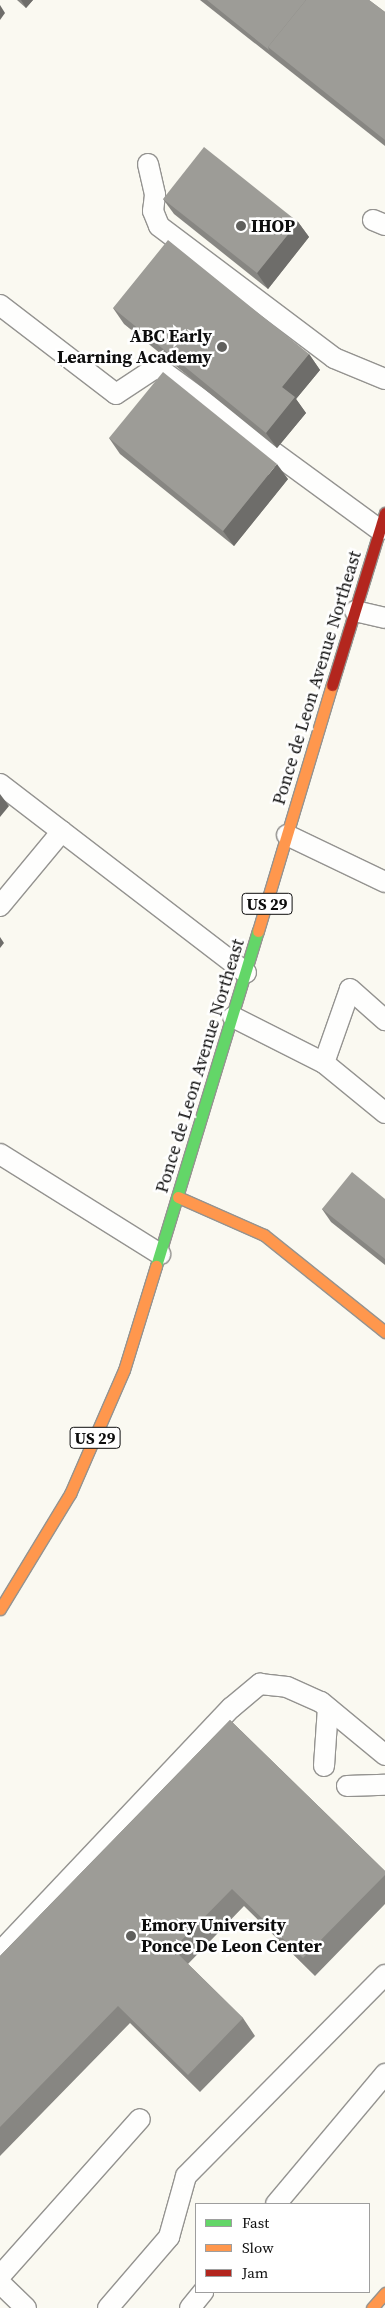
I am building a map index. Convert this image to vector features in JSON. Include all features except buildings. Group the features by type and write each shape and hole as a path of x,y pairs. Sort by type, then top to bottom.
{"main road":[{"name":"Ponce de Leon Avenue Northeast","path":"0,1608 70,1494 124,1370 233,1017 382,522"},
{"path":"178,1197 264,1234 385,1332"},
{"path":"372,2308 385,2293"}],"lane":[{"path":"148,164 155,195 153,211 159,226 334,358 385,379"},
{"path":"0,305 116,394 157,367 382,522"},
{"path":"355,611 385,618"},
{"path":"0,784 246,973"},
{"path":"0,906 62,831"},
{"path":"287,835 385,882"},
{"path":"324,1063 350,990 385,1020"},
{"path":"233,1017 324,1063 385,1113"},
{"path":"0,1154 160,1254"},
{"path":"0,1952 231,1708 260,1684 287,1687 328,1708 385,1755"},
{"path":"324,1766 328,1708"},
{"path":"347,1786 385,1785"},
{"path":"108,2308 169,2237 186,2176 385,1975"},
{"path":"277,2203 385,2074"},
{"path":"0,2276 140,2119"},
{"path":"0,2284 26,2308"},
{"path":"190,2308 202,2293"}],"traffic: fast":[{"path":"156,1266 258,931"}],"traffic: slow":[{"path":"258,931 332,685"},
{"path":"178,1197 264,1235 385,1332"},
{"path":"0,1609 70,1494 124,1370 156,1266"},
{"path":"372,2308 385,2293"}],"traffic: jam":[{"path":"332,685 385,513"}],"place":[{"name":"IHOP","path":"241,226"},
{"name":"ABC Early Learning Academy","path":"222,347"},
{"name":"Emory University Ponce De Leon Center","path":"131,1936"}]}
